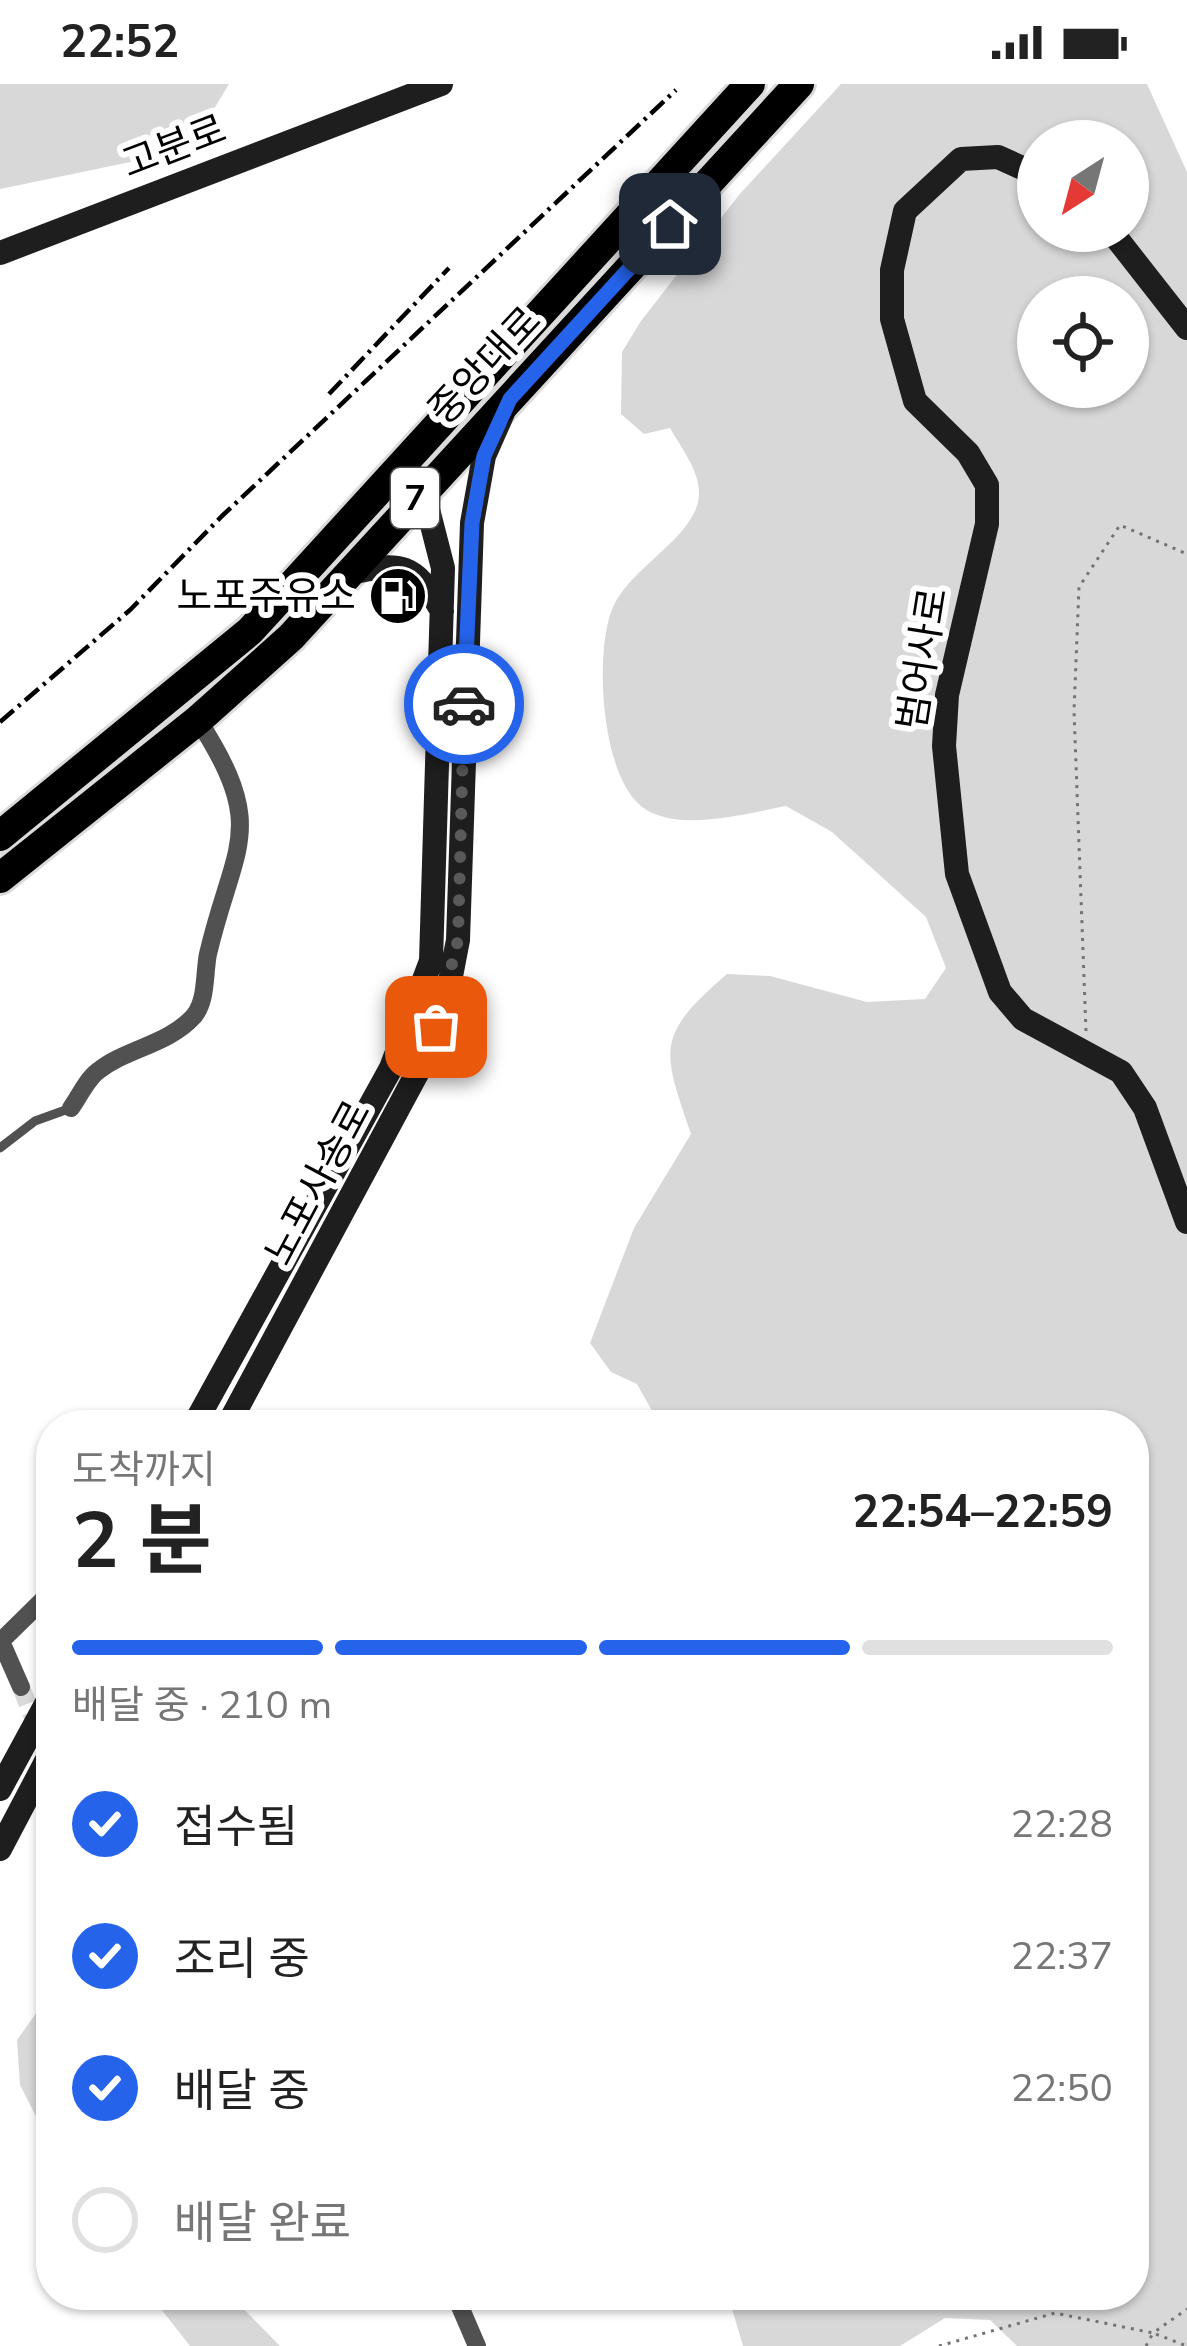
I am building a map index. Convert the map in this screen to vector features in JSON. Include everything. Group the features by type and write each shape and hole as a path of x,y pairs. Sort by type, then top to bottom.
{"main road":[{"name":"고분로","path":"0,253 441,84"},
{"name":"중앙대로","path":"0,878 198,720 291,637 799,84"},
{"name":"중앙대로","path":"0,836 250,632 742,88"},
{"name":"범어사로","path":"1017,166 998,157 961,159 928,185 905,212 898,234 893,340 915,401 968,453 988,485 987,524 946,695 944,746 957,874 1000,992 1023,1019 1121,1072 1145,1108 1187,1222"},
{"path":"1127,252 1187,328"},
{"name":"노포사송로","path":"236,1410 405,1097 446,1002 458,940 476,488 510,399"},
{"name":"노포사송로","path":"202,1410 391,1068 431,961 443,568 423,490 404,463"},
{"path":"347,574 382,566 407,569 422,576 445,617"},
{"path":"0,1789 36,1723"},
{"path":"0,1849 36,1780"}],"street":[{"path":"71,1108 98,1070 166,1037 189,1020 201,1002 208,955 244,835 221,756 198,720"},
{"path":"21,1687 0,1640 36,1606"},
{"path":"461,2310 477,2346"}],"lane":[{"path":"0,1148 35,1121 71,1108"}],"path":[{"path":"1088,1054 1075,756 1079,586 1120,525 1187,554"},
{"path":"1146,2346 1154,2333 1187,2309"},
{"path":"938,2346 1054,2313 1154,2333 1186,2346"}],"shaded area":[{"path":"0,84 229,84 203,127 145,159 0,189"},
{"path":"841,84 1147,84 1187,172 1187,2346 1017,2346 990,2320 945,2318 900,2346 743,2346 732,2310 1149,2310 1149,1410 652,1410 637,1384 611,1372 590,1343 634,1228 691,1134 674,1082 671,1045 676,1029 704,995 727,974 770,976 867,1002 925,999 946,968 926,917 832,832 786,806 712,819 673,819 641,806 628,790 617,768 605,714 606,632 618,598 686,526 699,491 693,469 670,428 644,434 621,414 622,352 739,195"},
{"path":"36,2013 36,2116 20,2085 17,2040"},
{"path":"162,2310 245,2310 280,2346 190,2346"}],"tunnel":[{"path":"21,1687 36,1725"}],"railway":[{"path":"0,722 130,610 222,516 676,90"},
{"path":"329,394 449,268"}],"way so far":[{"path":"436,1027 458,940 464,704"}],"place":[{"name":"노포주유소","path":"398,596"}],"route":[{"path":"464,704 472,523 484,456 510,399 670,224"}]}
